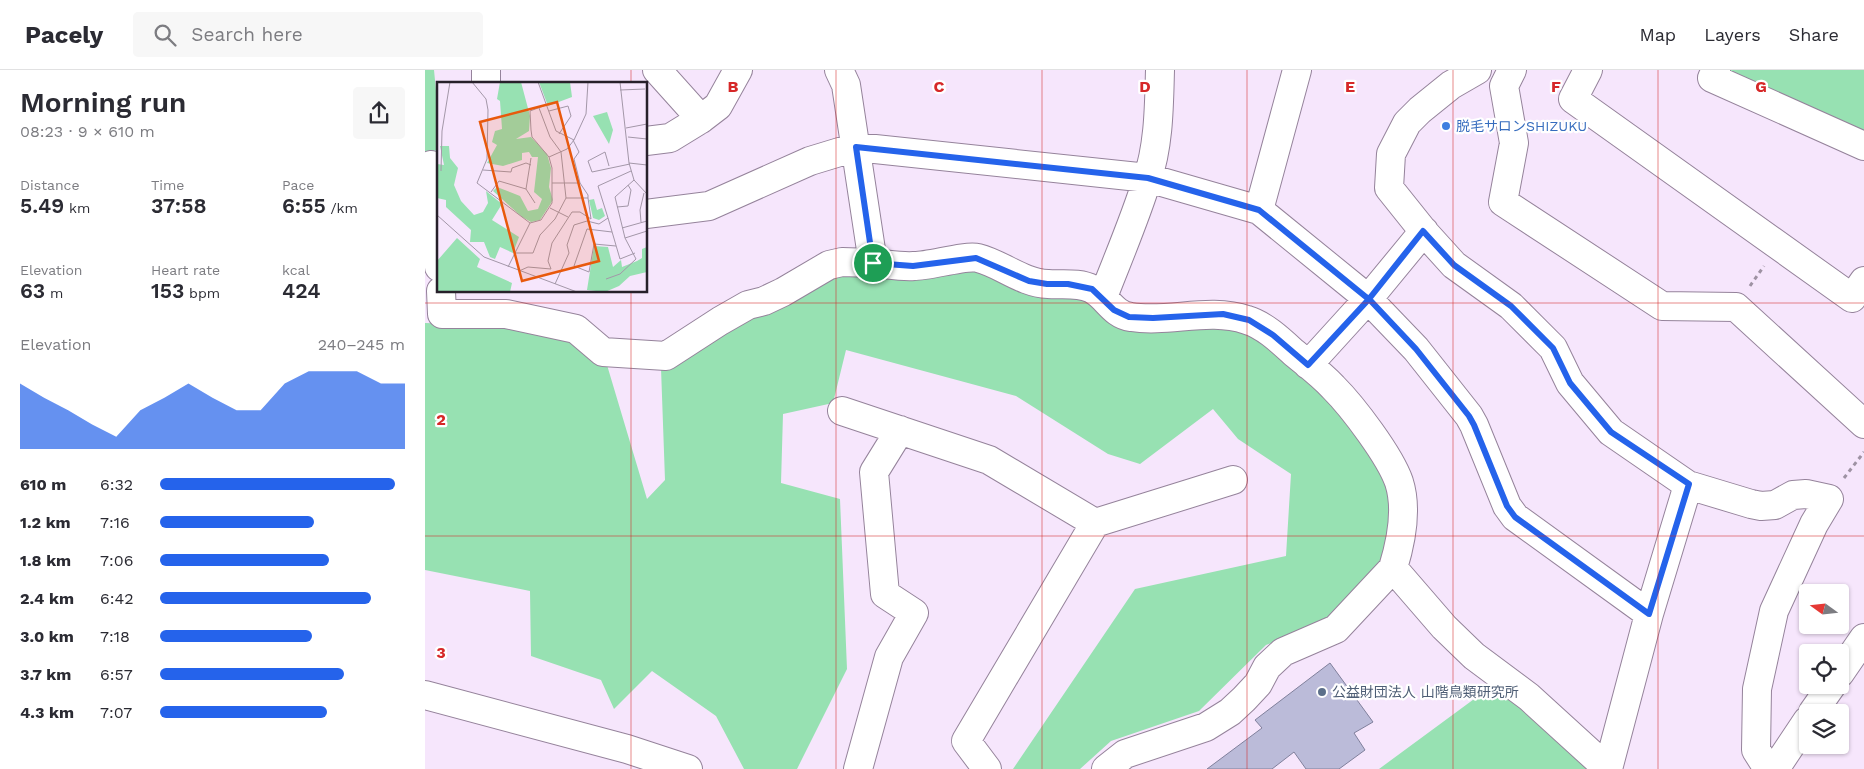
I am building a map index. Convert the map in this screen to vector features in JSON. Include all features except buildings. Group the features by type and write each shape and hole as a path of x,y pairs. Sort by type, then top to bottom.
{"street":[{"path":"657,70 701,119"},
{"path":"647,141 670,138 718,106 738,70"},
{"path":"839,70 846,86 873,263"},
{"path":"1103,297 1148,178 1159,108 1160,70"},
{"path":"1259,210 1297,70"},
{"path":"1477,70 1451,85 1420,110 1407,123 1391,154 1389,188 1423,231 1454,265 1511,306 1553,348 1570,383 1611,432 1689,484 1761,506 1775,505 1793,495 1806,494 1829,499 1814,524 1774,611 1757,689 1756,750 1768,769"},
{"path":"1511,70 1504,86 1514,143 1503,202 1662,306 1736,307 1864,424"},
{"path":"1588,70 1573,99 1852,298 1864,281"},
{"path":"1716,70 1711,78 1864,146"},
{"path":"647,214 709,206 810,162 856,147 1148,178 1259,210 1369,299 1416,349 1469,416 1507,506 1515,517 1649,614"},
{"path":"432,165 437,230"},
{"path":"1308,365 1369,299 1423,231"},
{"path":"441,292 443,314 506,314 576,330 603,352 666,356 719,321 748,305 764,301 783,292 829,266 842,262 913,266 976,258 1029,281 1047,284 1068,284 1092,289 1103,297 1114,310 1129,317 1153,318 1223,314 1249,320 1273,335 1333,387 1375,440 1393,468 1400,484 1402,528 1400,545 1393,568 1335,629 1283,652 1267,668 1258,684 1245,699 1230,712 1207,727 1125,754 1106,769"},
{"path":"842,411 989,460 1095,523"},
{"path":"858,769 889,657 914,613 885,594 874,472 900,430"},
{"path":"987,769 966,741 1095,523 1233,480"},
{"path":"1393,568 1444,628 1474,656 1529,697 1608,769 1649,614 1689,484"},
{"path":"1849,660 1864,638"},
{"path":"425,696 627,749 688,769"},
{"path":"1775,769 1799,733"}],"path":[{"path":"1736,307 1778,246"},
{"path":"1829,499 1864,452"}],"green space":[{"path":"425,70 434,70 437,101 437,150 425,152"},
{"path":"1731,70 1864,70 1864,137 1728,77"},
{"path":"973,266 1026,288 1248,328 1327,392 1388,478 1394,513 1383,562 1324,623 1266,645 1199,711 1111,741 1080,769 1013,769 1135,589 1286,556 1291,474 1238,439 1213,409 1140,464 1108,454 1016,396 846,350 833,403 783,414 781,483 840,499 847,669 797,769 744,769 716,716 652,671 614,709 601,680 531,656 530,591 425,570 425,323 486,325 566,338 607,365 647,499 665,480 661,368 841,270"},
{"path":"1500,690 1557,737 1574,757 1589,769 1379,769 1485,691"}],"place":[{"name":"脱毛サロンSHIZUKU","path":"1446,126"},
{"name":"公益財団法人 山階鳥類研究所","path":"1322,692"}],"route":[{"path":"873,263 856,147 1148,178 1259,210 1369,299 1416,349 1469,416 1507,506 1515,517 1649,614 1689,484 1611,432 1570,383 1553,348 1511,306 1454,265 1423,231 1369,299 1308,365 1273,335 1249,320 1223,314 1153,318 1129,317 1114,310 1103,297 1092,289 1068,284 1047,284 1029,281 976,258 913,266 873,263"}]}
